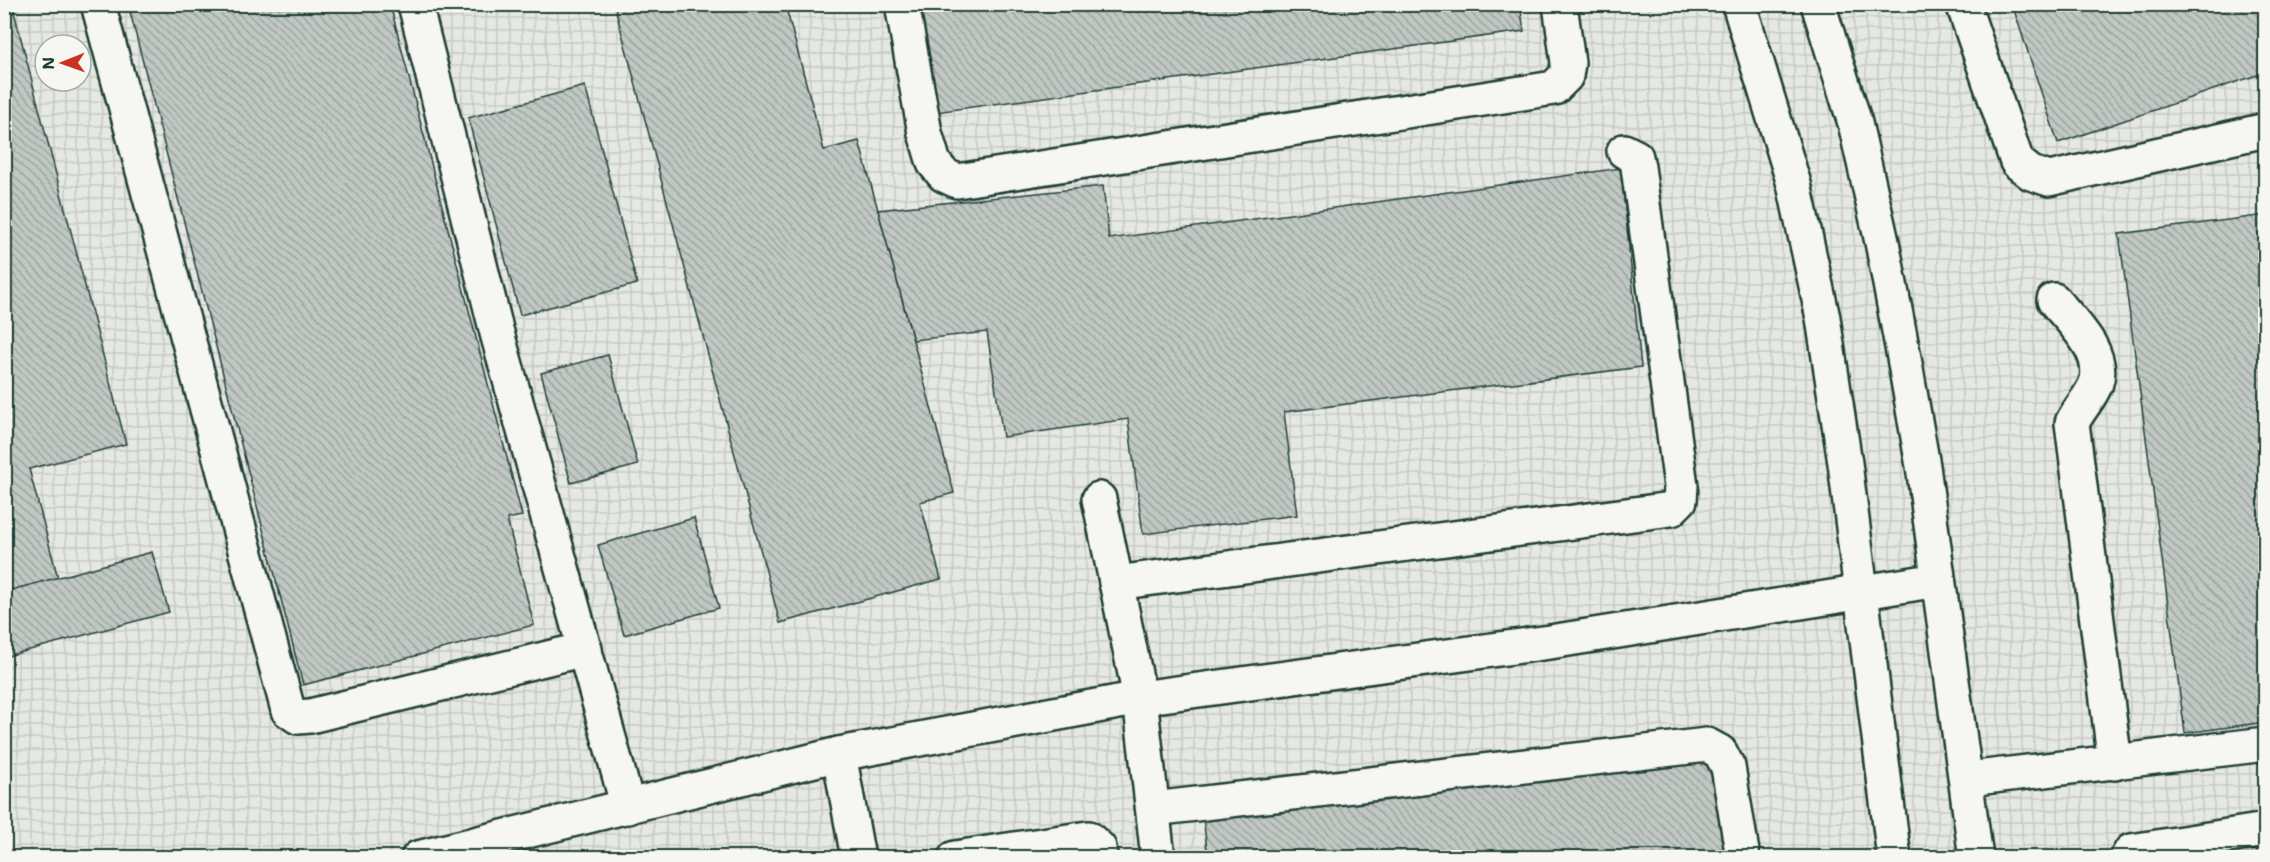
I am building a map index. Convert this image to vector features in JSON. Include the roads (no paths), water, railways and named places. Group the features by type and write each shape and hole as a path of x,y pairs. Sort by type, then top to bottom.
{"street":[{"path":"98,4 288,710 298,717 310,716 585,649"},
{"path":"415,4 497,333 628,807"},
{"path":"902,4 925,133 934,163 944,176 957,181 1554,88 1566,76 1568,63 1560,4"},
{"path":"1739,4 1794,184 1823,318 1845,463 1859,592 1894,858"},
{"path":"1818,4 1855,123 1882,242 1923,466 1968,779 1976,858"},
{"path":"1963,4 2017,162 2031,173 2049,178 2265,130"},
{"path":"1116,584 1671,509 1680,500 1679,474 1638,167 1636,157 1624,151"},
{"path":"2054,300 2083,335 2098,361 2096,384 2072,423 2115,763"},
{"path":"1099,499 1140,698 1158,858"},
{"path":"418,858 839,754 1140,698 1550,642 1938,580"},
{"path":"1968,779 2265,744"},
{"path":"1153,809 1707,745 1720,752 1728,767 1743,858"},
{"path":"839,754 858,858"},
{"path":"2127,858 2130,851 2265,830"},
{"path":"955,858 1088,838 1099,848 1100,858"}]}
